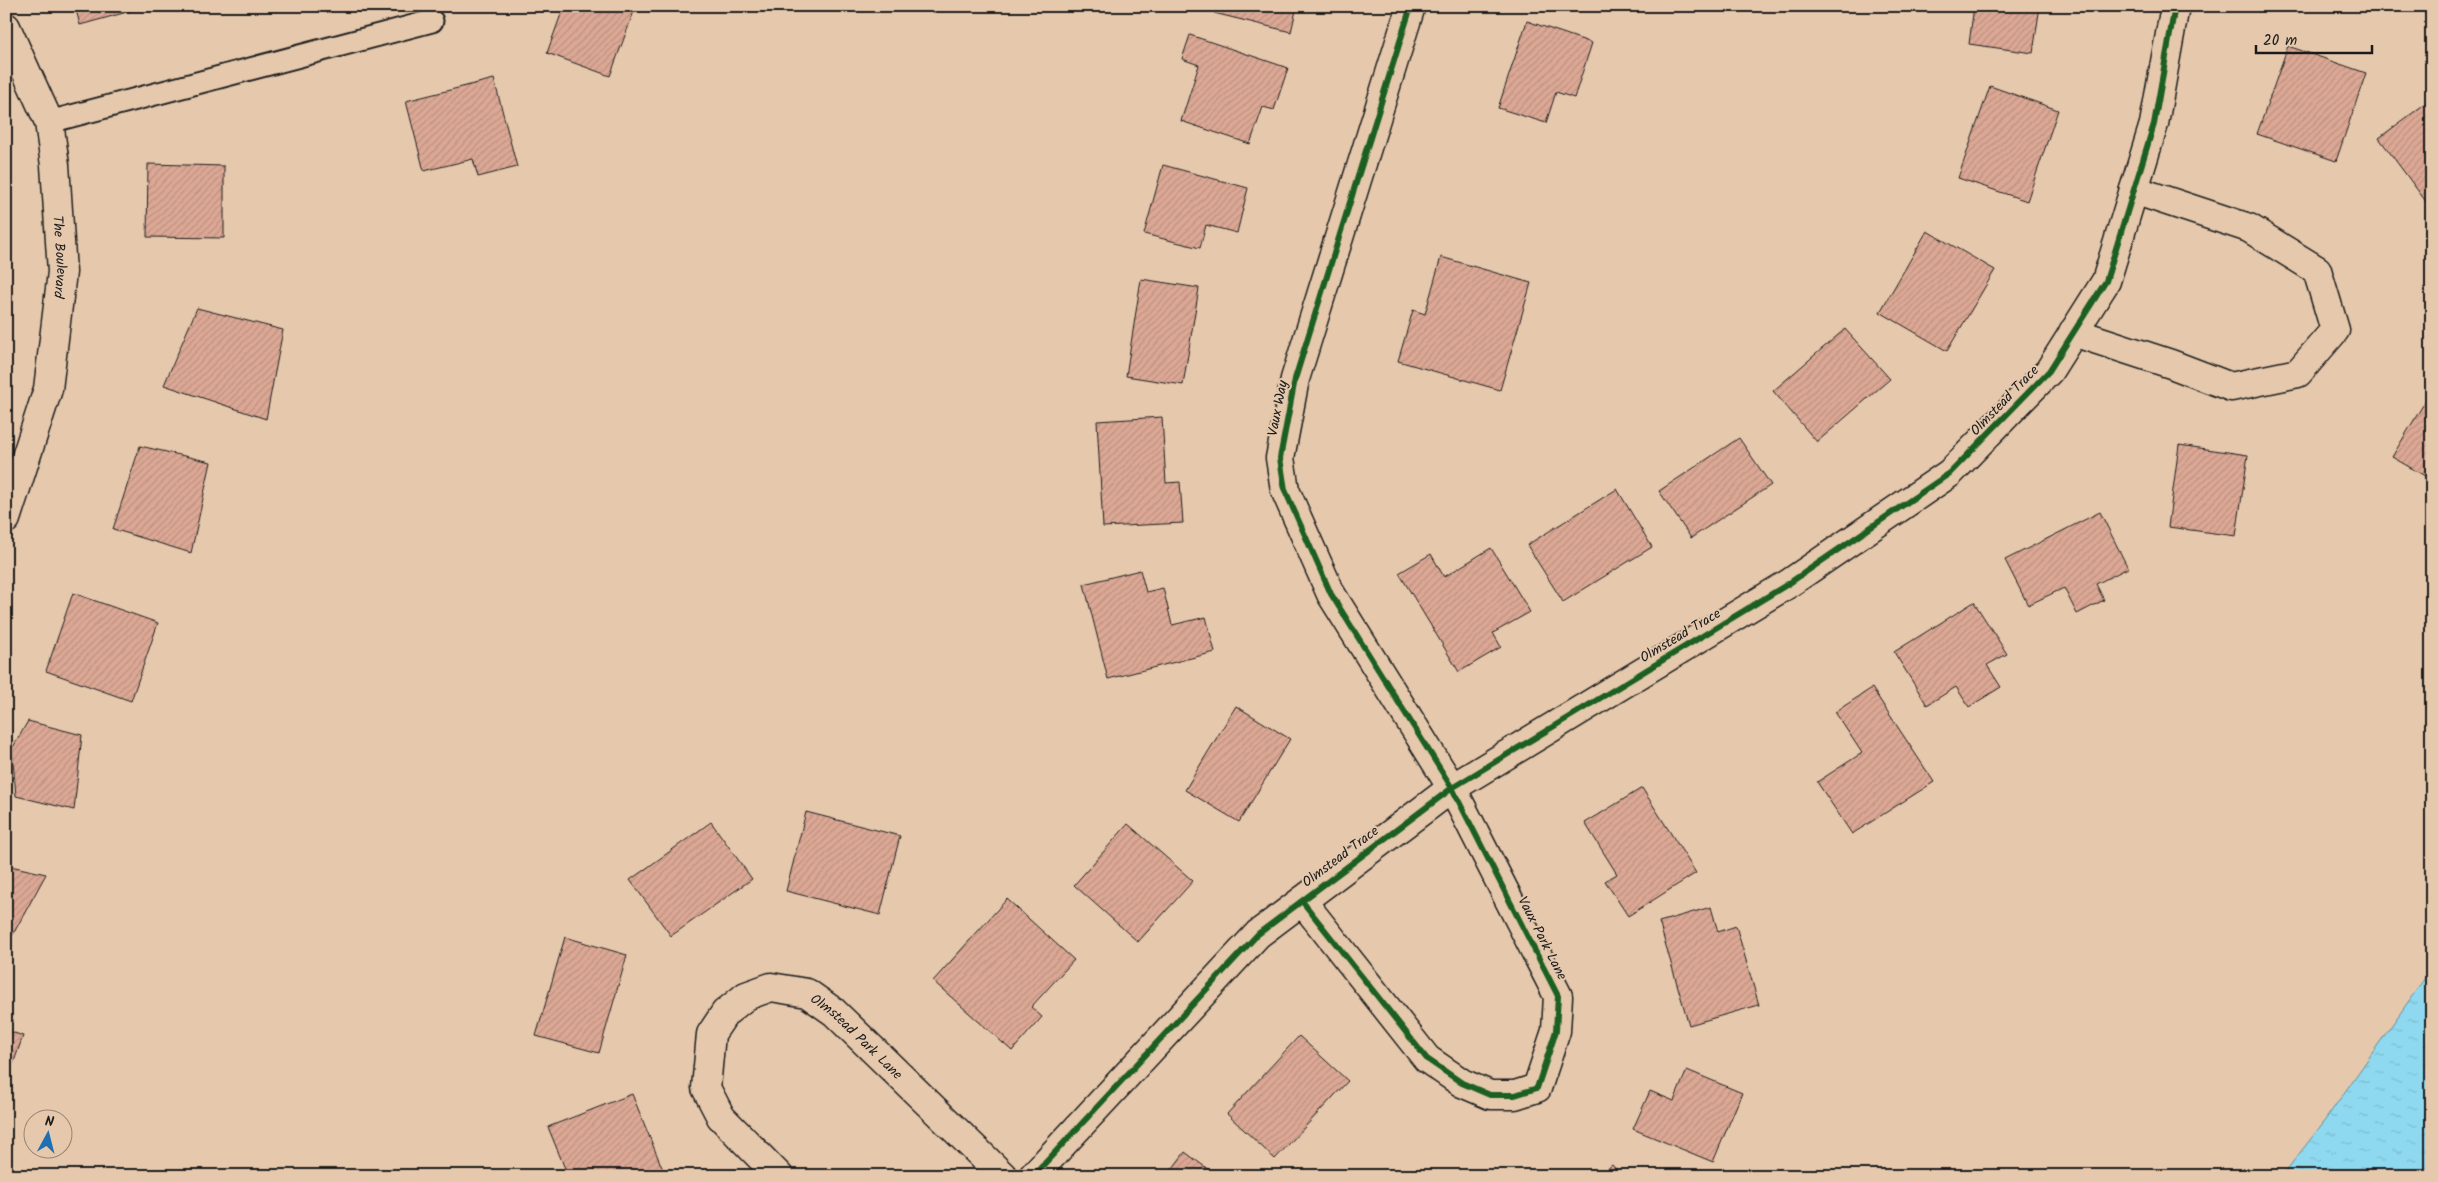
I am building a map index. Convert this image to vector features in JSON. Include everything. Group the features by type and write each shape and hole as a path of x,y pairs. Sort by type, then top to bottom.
{"street":[{"name":"Vaux Way","path":"1411,6 1295,379 1280,458 1285,490 1331,594 1452,788"},
{"name":"Olmstead Trace","path":"1033,1176 1258,934 1302,900 1452,788 1788,584 1950,473 2048,371 2106,281 2154,124 2175,6"},
{"name":"The Boulevard","path":"6,27 49,122 55,165 62,272 48,389 6,519"},
{"path":"2073,332 2171,364 2231,387 2298,373 2335,330 2317,270 2249,228 2134,190"},
{"name":"Vaux Park Lane","path":"1302,900 1428,1059 1462,1083 1490,1095 1515,1095 1537,1088 1556,1031 1558,996 1452,788"},
{"name":"Olmstead Park Lane","path":"779,1176 721,1117 706,1088 711,1034 725,1012 746,996 771,987 807,993 834,1012 1004,1176"}],"lane":[{"path":"49,122 432,21"}],"water":[{"path":"2432,968 2432,1176 2282,1176 2323,1123"}],"building":[{"path":"75,6 149,6 80,25"},
{"path":"564,6 636,6 610,76 547,53"},
{"path":"1216,6 1297,6 1291,32 1214,13"},
{"path":"1974,6 2040,6 2033,53 1969,44"},
{"path":"1527,21 1592,43 1574,98 1556,92 1546,123 1498,108"},
{"path":"1190,35 1288,68 1274,110 1263,107 1250,144 1181,121 1199,65 1182,59"},
{"path":"2288,46 2366,73 2336,161 2257,134"},
{"path":"494,79 517,167 478,177 473,159 424,171 406,101"},
{"path":"1990,86 2058,110 2027,201 1958,178"},
{"path":"2426,103 2432,112 2430,207 2379,138"},
{"path":"148,164 224,166 224,238 147,237"},
{"path":"1163,165 1248,188 1237,233 1206,225 1200,248 1144,234"},
{"path":"1927,231 1995,270 1947,351 1880,312"},
{"path":"1441,257 1531,283 1500,390 1398,361 1413,310 1425,314"},
{"path":"1141,279 1199,288 1183,385 1126,376"},
{"path":"197,308 283,330 266,419 164,385"},
{"path":"1845,329 1890,379 1817,442 1773,391"},
{"path":"2432,390 2432,480 2392,457"},
{"path":"1162,417 1166,483 1180,482 1183,523 1103,527 1097,421"},
{"path":"1739,438 1771,485 1691,538 1659,491"},
{"path":"2179,445 2248,455 2236,536 2168,527"},
{"path":"140,446 211,462 191,553 113,529"},
{"path":"1617,489 1652,547 1563,602 1527,545"},
{"path":"2100,512 2128,568 2096,584 2104,600 2077,614 2064,588 2028,605 2005,560"},
{"path":"1491,548 1530,612 1493,633 1501,647 1459,672 1399,573 1431,554 1444,577"},
{"path":"1140,570 1146,592 1163,588 1172,625 1206,617 1215,652 1108,679 1084,584"},
{"path":"73,593 158,623 131,701 46,671"},
{"path":"1974,602 2007,654 1987,665 2001,687 1969,707 1956,687 1927,705 1894,652"},
{"path":"1872,688 1934,782 1852,834 1817,782 1862,753 1835,712"},
{"path":"1236,706 1290,739 1239,822 1185,790"},
{"path":"28,721 82,735 74,810 16,796 12,749"},
{"path":"1642,788 1696,873 1628,916 1605,881 1617,874 1585,823"},
{"path":"806,812 900,836 880,915 786,891"},
{"path":"711,822 752,879 671,936 630,880"},
{"path":"1128,824 1193,881 1138,942 1074,885"},
{"path":"6,865 46,874 6,947"},
{"path":"1007,899 1074,960 1031,1007 1042,1017 1012,1051 933,981"},
{"path":"1711,907 1718,932 1736,926 1759,1005 1689,1025 1659,922"},
{"path":"565,937 627,955 599,1053 536,1036"},
{"path":"6,1030 23,1036 6,1084"},
{"path":"1299,1036 1348,1081 1275,1159 1227,1114"},
{"path":"1687,1070 1742,1093 1713,1162 1633,1129 1650,1091 1674,1101"},
{"path":"632,1094 663,1170 647,1176 568,1176 548,1127"},
{"path":"1185,1152 1217,1176 1167,1176"},
{"path":"1612,1165 1622,1176 1599,1176"}],"cycle path":[{"path":"1302,901 1427,1059 1462,1083 1490,1095 1515,1095 1537,1088 1556,1031 1558,996 1452,788 1331,594 1285,490 1280,458 1295,379 1411,6"},
{"path":"1033,1176 1258,934 1452,788 1788,584 1950,473 2049,371 2106,281 2154,124 2175,6"}]}
